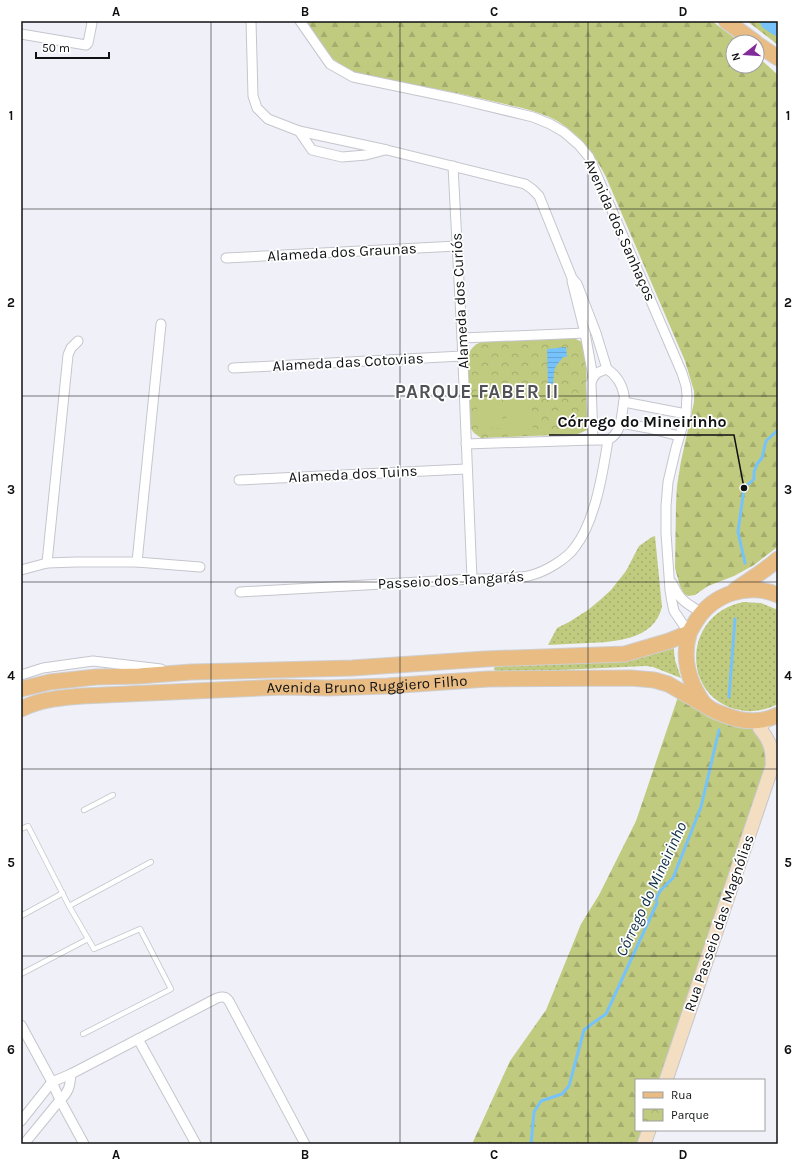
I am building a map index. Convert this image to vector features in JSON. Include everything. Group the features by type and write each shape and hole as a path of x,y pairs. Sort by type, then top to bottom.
{"main road":[{"path":"726,21 743,34"},
{"path":"765,49 778,58"},
{"path":"731,593 778,560"},
{"path":"708,707 696,690 689,675 686,659 689,633 702,613 715,600 731,593 754,589 778,595"},
{"name":"Avenida Bruno Ruggiero Filho","path":"21,689 50,682 96,677 139,676 191,672 352,668 485,659 625,654 669,641 689,633"},
{"path":"485,659 488,678"},
{"name":"Avenida Bruno Ruggiero Filho","path":"21,709 37,702 54,698 82,696 283,687 327,688 387,686 488,678 642,679 654,680 668,684 708,707 734,719 747,721 771,718"}],"street":[{"path":"21,34 86,44 88,43 91,30 91,21"},
{"path":"251,21 254,103 260,113 268,119 299,131 386,150 525,184 532,188 539,196 572,278 577,284 588,310 607,369 613,373 618,380 624,396 619,431 613,438 608,440 466,444"},
{"name":"Avenida dos Sanhaços","path":"300,21 330,64 353,77 454,98 533,117 558,128 579,145 589,157 682,373 686,386 686,414 668,482 666,533 670,590 674,611 689,633"},
{"path":"299,131 312,150 342,157 366,155 386,150"},
{"name":"Alameda dos Curiós","path":"453,166 472,579"},
{"name":"Alameda dos Graunas","path":"226,258 457,246"},
{"path":"572,278 572,284 585,333 593,377"},
{"path":"137,562 161,324"},
{"path":"462,338 585,333"},
{"path":"47,563 68,355 71,348 78,341"},
{"name":"Alameda das Cotovias","path":"233,368 462,356"},
{"path":"593,440 591,383 593,377 598,372 607,369"},
{"path":"624,402 686,414"},
{"path":"621,423 680,436"},
{"name":"Passeio dos Tangarás","path":"240,592 472,579 503,579 532,575 557,564 575,548 584,533 592,512 602,474 608,440"},
{"name":"Alameda dos Tuins","path":"239,480 466,469"},
{"path":"21,570 47,563 137,562 200,567"},
{"name":"Avenida dos Sanhaços","path":"670,578 679,597 688,605 702,613"},
{"name":"Avenida Bruno Ruggiero Filho","path":"21,675 43,668 93,661 191,672"},
{"name":"Rua Passeio das Magnólias","path":"771,718 760,729 768,740 770,746 772,753 772,766"},
{"name":"Rua Passeio das Magnólias","path":"666,1079 778,749"},
{"path":"21,1121 52,1082 71,1074 223,996 226,997 230,1003 305,1144"},
{"path":"21,1025 84,1144"},
{"path":"138,1039 196,1144"},
{"path":"24,1144 66,1094 70,1085 71,1074"},
{"path":"644,1144 649,1131"}],"lane":[{"path":"84,810 113,794"},
{"path":"21,829 28,826 94,949 140,929 171,989 83,1034"},
{"path":"70,906 151,862"},
{"path":"21,916 63,893"},
{"path":"21,974 88,939"}],"green space":[{"path":"307,21 712,21 729,34 725,34 725,74 765,74 765,63 778,75 778,542 776,548 754,565 734,576 708,586 695,595 688,596 684,594 680,586 675,568 677,486 694,402 694,391 685,361 606,177 587,146 567,127 552,118 528,110 479,98 361,75 334,59 321,46"},
{"path":"747,21 778,21 778,45"},
{"path":"574,338 582,342 585,346 589,427 587,430 578,434 481,438 474,433 469,426 468,356 476,344 481,342"},
{"path":"501,375 503,428 478,429 476,376"},
{"path":"531,387 533,433 507,434 505,388"},
{"path":"655,536 662,607 658,618 651,626 642,633 621,640 599,643 548,645 557,628 588,610 611,590 626,571 639,546"},
{"path":"743,602 761,603 778,610 778,704 769,708 755,711 740,710 721,703 707,690 699,674 696,657 699,639 708,623 723,610"},
{"path":"673,643 675,660 681,678 653,667 646,666 497,673 494,669 495,666"},
{"path":"680,691 708,707 765,720 772,753 666,1079 635,1079 635,1131 649,1131 644,1144 472,1144 510,1061 546,1010 581,924 599,895 636,821"}],"water":[{"path":"566,347 567,357 563,357 556,367 554,371 553,384 548,384 547,349"}],"waterway":[{"path":"769,21 778,27"},
{"name":"Córrego do Mineirinho","path":"745,563 738,532 744,488 754,479 754,472 757,464 762,458 766,441 778,430"},
{"name":"Córrego do Mineirinho","path":"729,697 735,619"},
{"name":"Córrego do Mineirinho","path":"531,1144 534,1112 541,1101 562,1094 569,1086 584,1030 606,1014 657,903 656,899 660,891 673,878 701,807 719,730"}],"place":[{"name":"Córrego do Mineirinho","path":"744,488"}],"district":[{"name":"PARQUE FABER II","path":"477,392"}]}
